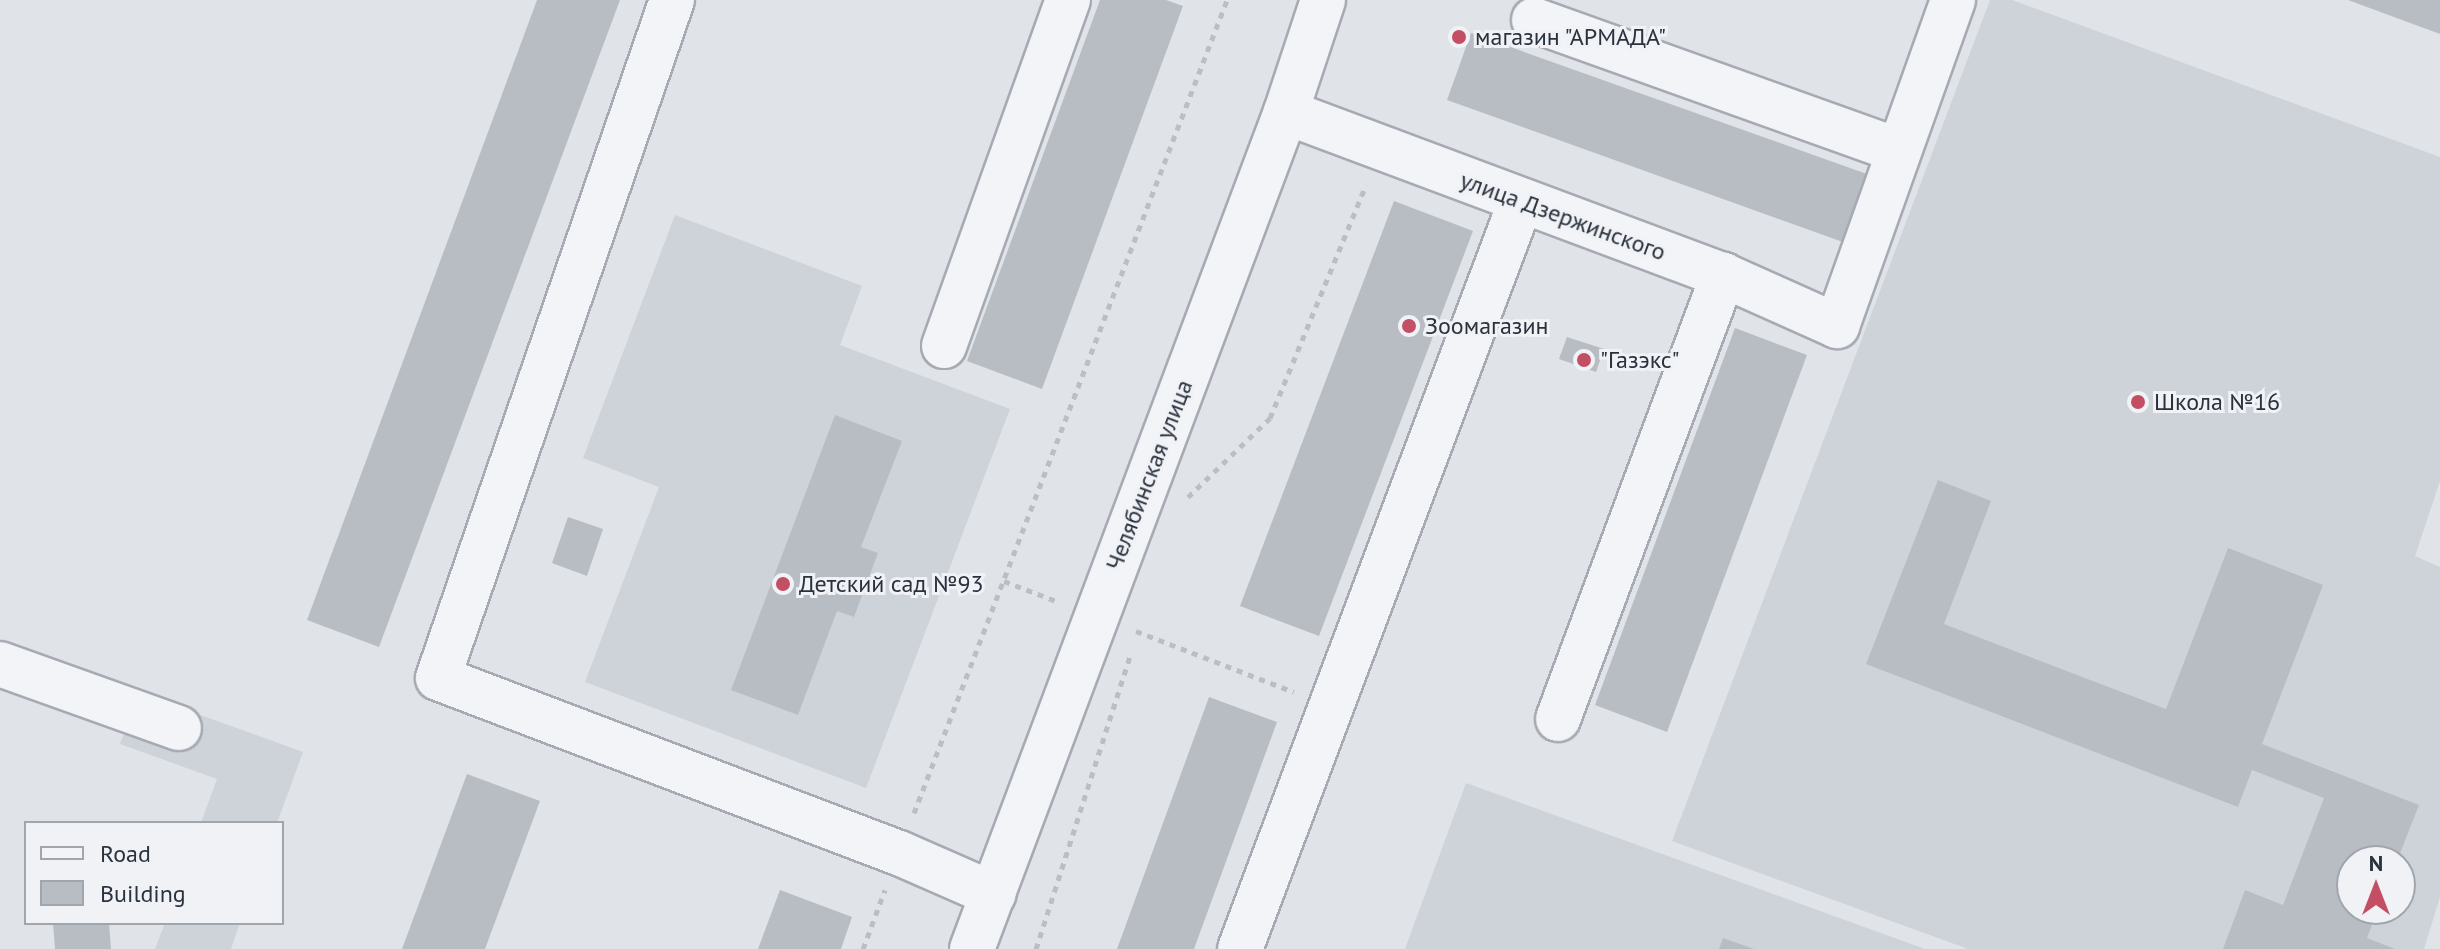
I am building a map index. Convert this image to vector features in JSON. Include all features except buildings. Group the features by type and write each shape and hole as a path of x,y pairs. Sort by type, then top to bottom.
{"street":[{"path":"672,0 438,678 899,853 993,894"},
{"path":"944,346 1068,0"},
{"name":"Челябинская улица","path":"972,949 1286,112 1323,0"},
{"path":"1534,20 1898,150 1953,0"},
{"name":"улица Дзержинского","path":"1286,112 1723,275 1837,326 1898,150"},
{"path":"1240,949 1521,201"},
{"path":"1558,719 1723,275"},
{"path":"0,664 179,728"}],"path":[{"path":"863,949 1227,0"},
{"path":"1182,512 1188,497 1270,418 1381,148"},
{"path":"1004,581 1331,707"},
{"path":"1036,949 1144,617"}],"shaded area":[{"name":"Школа №16","path":"1990,0 2012,0 2440,157 2440,481 2415,556 2440,567 2440,897 2424,949 1968,949 1672,841"},
{"name":"Детский сад №93","path":"675,215 862,286 840,345 1010,409 866,788 585,682 659,487 583,458"},
{"path":"139,693 303,752 278,821 202,821 217,779 120,744"},
{"path":"1466,783 1925,949 1405,949"},
{"path":"164,925 239,925 231,949 155,949"}],"place":[{"name":"магазин \"АРМАДА\"","path":"1459,37"},
{"name":"Зоомагазин","path":"1409,326"},
{"name":"\"Газэкс\"","path":"1584,360"},
{"name":"Школа №16","path":"2138,402"},
{"name":"Детский сад №93","path":"783,584"}]}
